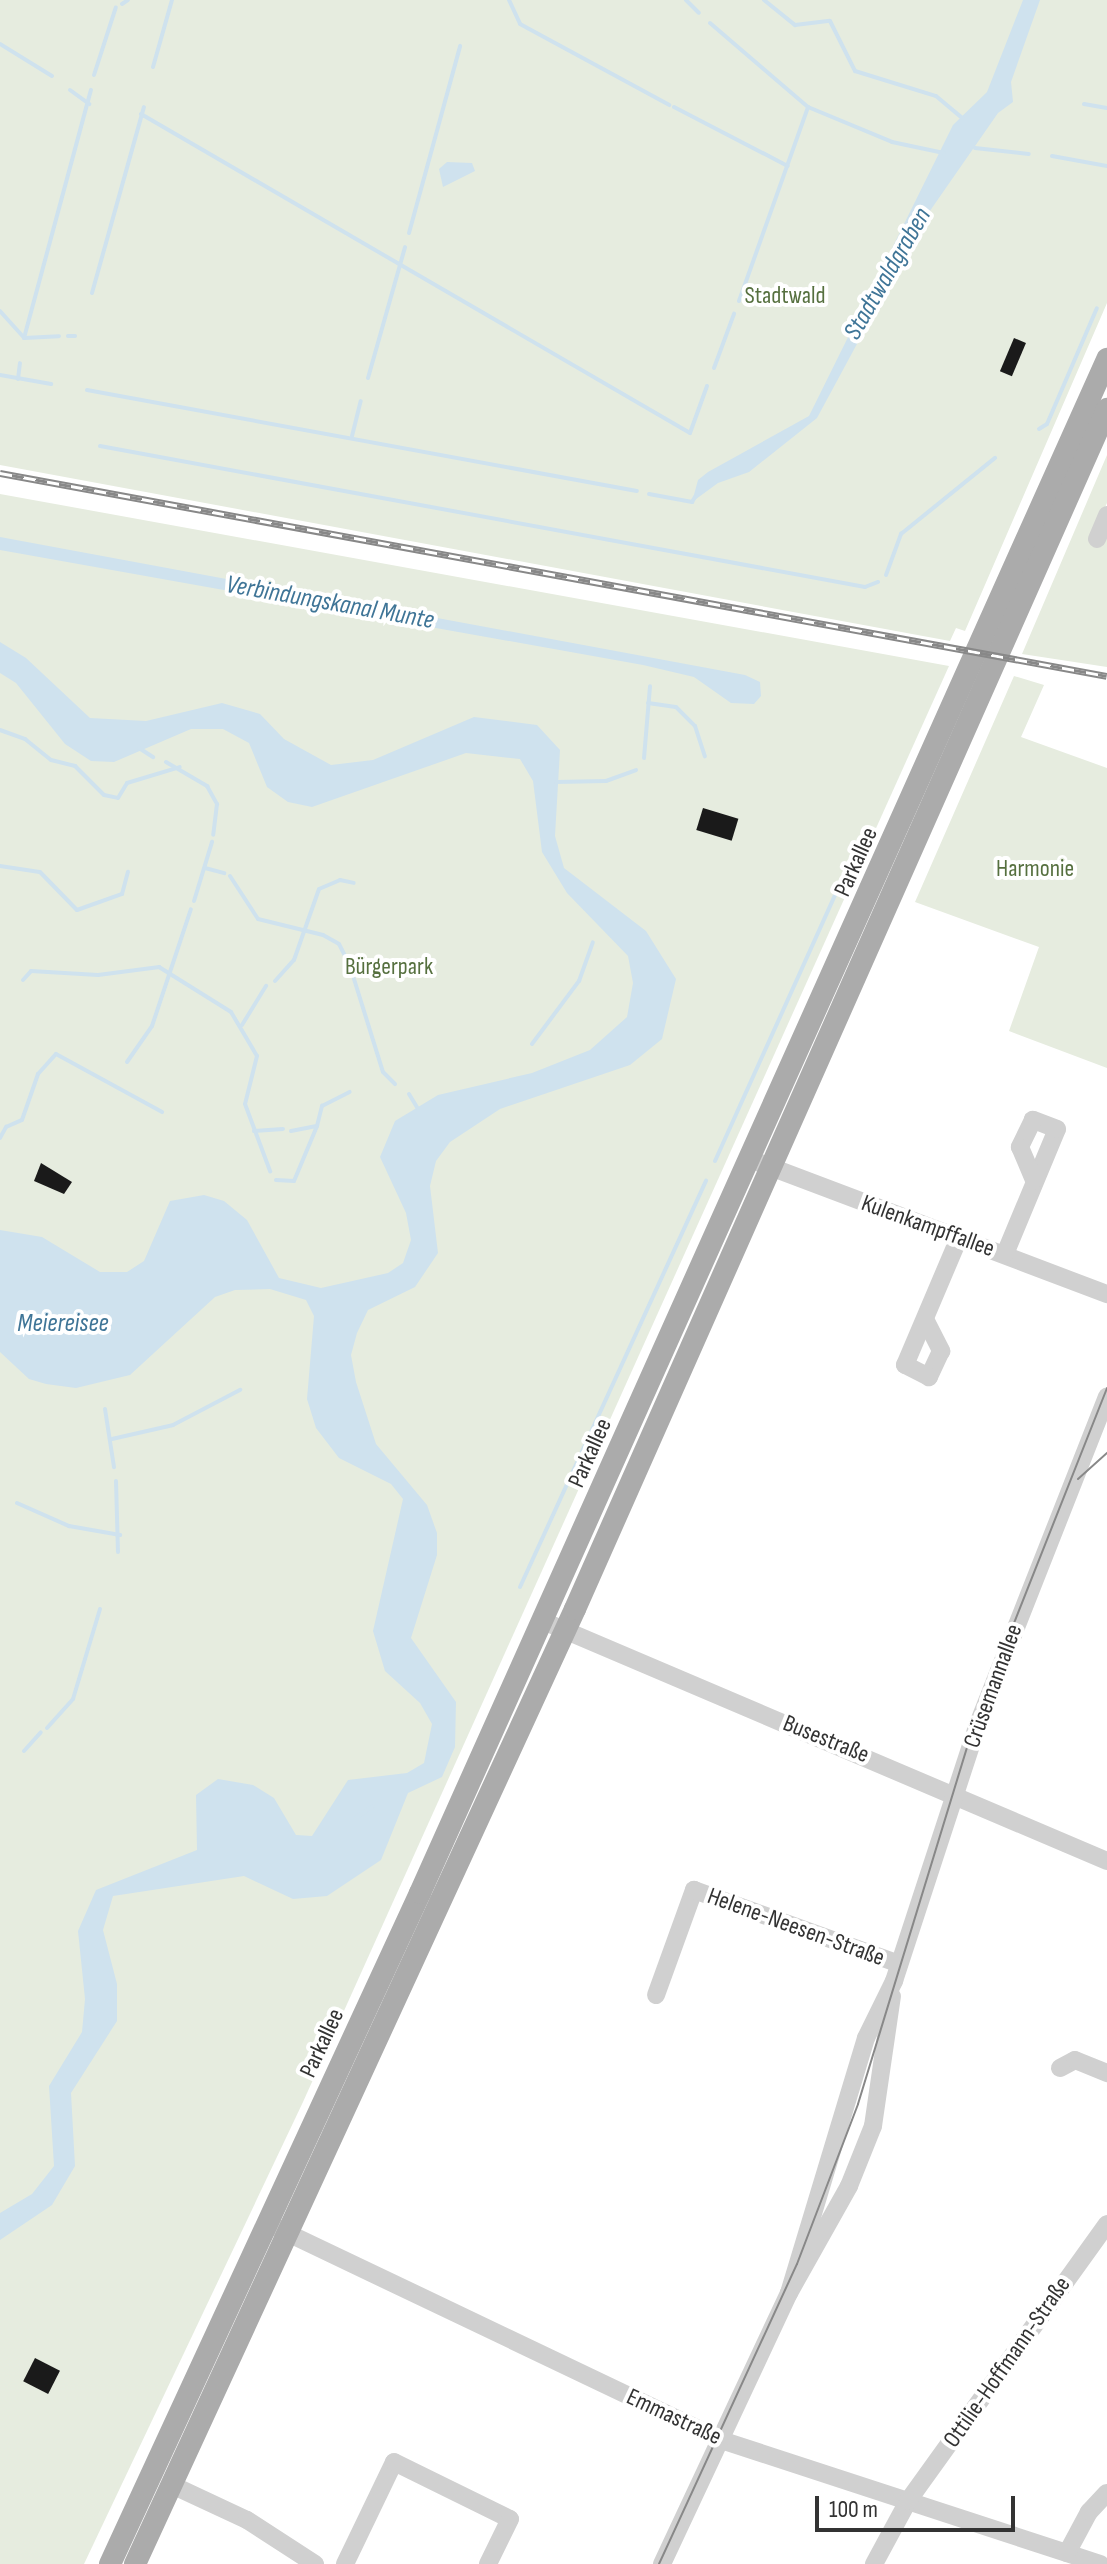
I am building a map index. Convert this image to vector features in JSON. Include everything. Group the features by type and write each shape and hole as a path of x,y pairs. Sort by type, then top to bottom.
{"main road":[{"name":"Parkallee","path":"110,2564 543,1621 1107,359"},
{"name":"Parkallee","path":"135,2564 565,1630 1107,409"}],"street":[{"path":"1097,539 1107,515"},
{"name":"Kulenkampffallee","path":"750,1159 1107,1294"},
{"path":"1005,1254 1034,1180"},
{"path":"926,1321 959,1238"},
{"name":"Crüsemannallee","path":"789,2293 866,2038 896,1973 955,1793 1107,1397"},
{"name":"Busestraße","path":"543,1621 955,1793 1107,1861"},
{"name":"Helene-Neesen-Straße","path":"656,1995 699,1871"},
{"name":"Helene-Neesen-Straße","path":"694,1890 896,1973"},
{"name":"Crüsemannallee","path":"662,2564 789,2293 839,2208 873,2126 896,1973"},
{"path":"1060,2068 1075,2060 1107,2073"},
{"name":"Emmastraße","path":"267,2224 721,2440 1100,2564"},
{"name":"Ottilie-Hoffmann-Straße","path":"874,2564 908,2501 1107,2224"},
{"path":"345,2564 394,2462 510,2519 488,2564"},
{"path":"172,2485 247,2520 315,2564"},
{"path":"1067,2553 1089,2512 1107,2493"}],"green space":[{"name":"Stadtwald","path":"0,0 1107,0 1107,303 965,631 956,628 950,641 0,465"},
{"path":"1107,455 1107,503 1091,538 1107,537 1107,667 1022,654"},
{"name":"Bürgerpark","path":"0,494 949,666 303,2102 84,2564 0,2564"},
{"name":"Harmonie","path":"1014,676 1044,685 1021,737 1107,768 1107,1068 1009,1031 1039,947 915,902"}],"water":[{"name":"Stadtwaldgraben","path":"1023,0 1040,0 1011,82 1013,102 998,113 925,218 817,418 749,472 718,483 692,502 698,480 708,472 809,416 953,125 987,92"},
{"path":"447,162 472,163 475,171 443,187 439,169"},
{"name":"Verbindungskanal Munte","path":"0,537 745,675 760,682 761,696 754,704 731,703 694,677 643,665 0,550"},
{"name":"Meiereisee","path":"0,642 26,658 90,718 146,721 222,703 260,714 284,739 331,765 373,760 474,717 537,725 560,750 555,836 564,868 646,931 676,979 662,1039 630,1065 500,1109 450,1142 436,1161 430,1186 438,1253 415,1287 368,1310 357,1333 351,1355 356,1382 376,1444 427,1505 437,1533 437,1555 411,1638 456,1702 455,1747 442,1777 408,1793 381,1860 327,1896 293,1899 244,1876 113,1896 103,1930 117,1984 117,2021 71,2093 75,2166 52,2205 0,2240 0,2213 32,2194 54,2166 49,2086 82,2032 85,1999 78,1931 96,1890 197,1850 196,1795 218,1779 253,1785 274,1798 296,1835 312,1836 348,1780 407,1773 424,1763 432,1724 420,1703 385,1671 373,1631 403,1499 391,1484 339,1458 316,1428 307,1399 314,1316 306,1300 270,1289 235,1290 215,1297 130,1375 76,1388 46,1384 29,1379 0,1352 0,1230 42,1237 100,1272 127,1272 144,1261 170,1201 204,1195 224,1201 247,1220 279,1278 321,1288 388,1273 403,1263 411,1240 406,1213 380,1157 395,1121 438,1095 532,1073 590,1050 627,1017 633,983 628,956 567,893 542,852 533,781 520,759 466,753 312,807 288,802 267,787 249,743 223,729 191,729 114,762 91,761 65,744 16,683 0,673"}],"building":[{"path":"1014,338 1026,343 1012,376 1000,371"},
{"path":"703,808 738,819 732,841 696,830"},
{"path":"41,1163 72,1182 64,1194 34,1181"},
{"path":"35,2358 60,2371 48,2394 23,2381"}],"waterway":[{"path":"122,4 128,0"},
{"path":"153,67 172,0"},
{"path":"509,0 520,24 669,105"},
{"path":"686,0 699,13"},
{"path":"764,0 795,25 830,21 855,71 936,96 962,118"},
{"path":"94,75 116,7"},
{"path":"710,23 808,107 892,142 944,153"},
{"path":"0,44 52,76"},
{"path":"409,233 460,46"},
{"path":"70,90 89,104"},
{"path":"24,338 91,90"},
{"path":"1084,104 1107,108"},
{"path":"92,293 144,107"},
{"path":"674,107 788,166"},
{"path":"739,301 808,107"},
{"path":"141,114 690,433 707,386"},
{"path":"975,148 1029,154"},
{"path":"1052,156 1107,166"},
{"path":"368,378 405,247"},
{"path":"1039,429 1047,424 1097,308"},
{"path":"0,311 24,338 59,336"},
{"path":"714,368 734,314"},
{"path":"68,336 75,336"},
{"path":"18,379 20,363"},
{"path":"0,375 51,384"},
{"path":"87,390 637,491"},
{"path":"352,436 361,401"},
{"path":"100,446 865,587 878,582"},
{"path":"886,575 901,534 995,458"},
{"path":"649,494 692,502 695,497"},
{"path":"644,758 650,686"},
{"path":"648,703 676,707 695,726 705,756"},
{"path":"0,730 25,739 51,760 75,766 104,795 118,798 127,783 180,767"},
{"path":"139,748 153,757"},
{"path":"166,762 207,786 217,804 213,835"},
{"path":"556,782 606,781 636,770"},
{"path":"194,901 212,842"},
{"path":"0,866 40,872 77,910 122,894 128,872"},
{"path":"205,868 224,873"},
{"path":"715,1161 847,868"},
{"path":"230,876 258,919 323,935 339,944 352,969"},
{"path":"275,981 294,960 319,889 340,880 354,883"},
{"path":"127,1062 152,1026 191,909"},
{"path":"532,1044 579,981 593,942"},
{"path":"23,980 31,971 98,975 159,967 231,1012 257,1056 245,1104 270,1171"},
{"path":"354,979 383,1072 395,1084"},
{"path":"242,1025 266,986"},
{"path":"0,1138 6,1127 22,1120 38,1074 56,1054 162,1112"},
{"path":"291,1131 317,1126 322,1106 350,1092"},
{"path":"409,1094 418,1109"},
{"path":"276,1180 294,1181 317,1126"},
{"path":"254,1131 283,1129"},
{"path":"520,1587 706,1180"},
{"path":"112,1439 173,1425 240,1390"},
{"path":"105,1409 114,1467"},
{"path":"116,1481 118,1552"},
{"path":"17,1503 69,1526 120,1535"},
{"path":"47,1728 73,1699 100,1609"},
{"path":"24,1751 41,1732"},
{"path":"357,1817 373,1806"}],"tram line":[{"path":"659,2564 797,2264 858,2104 976,1719 1107,1388"},
{"path":"1078,1479 1107,1453"}],"railway":[{"path":"0,473 1107,676"}]}
